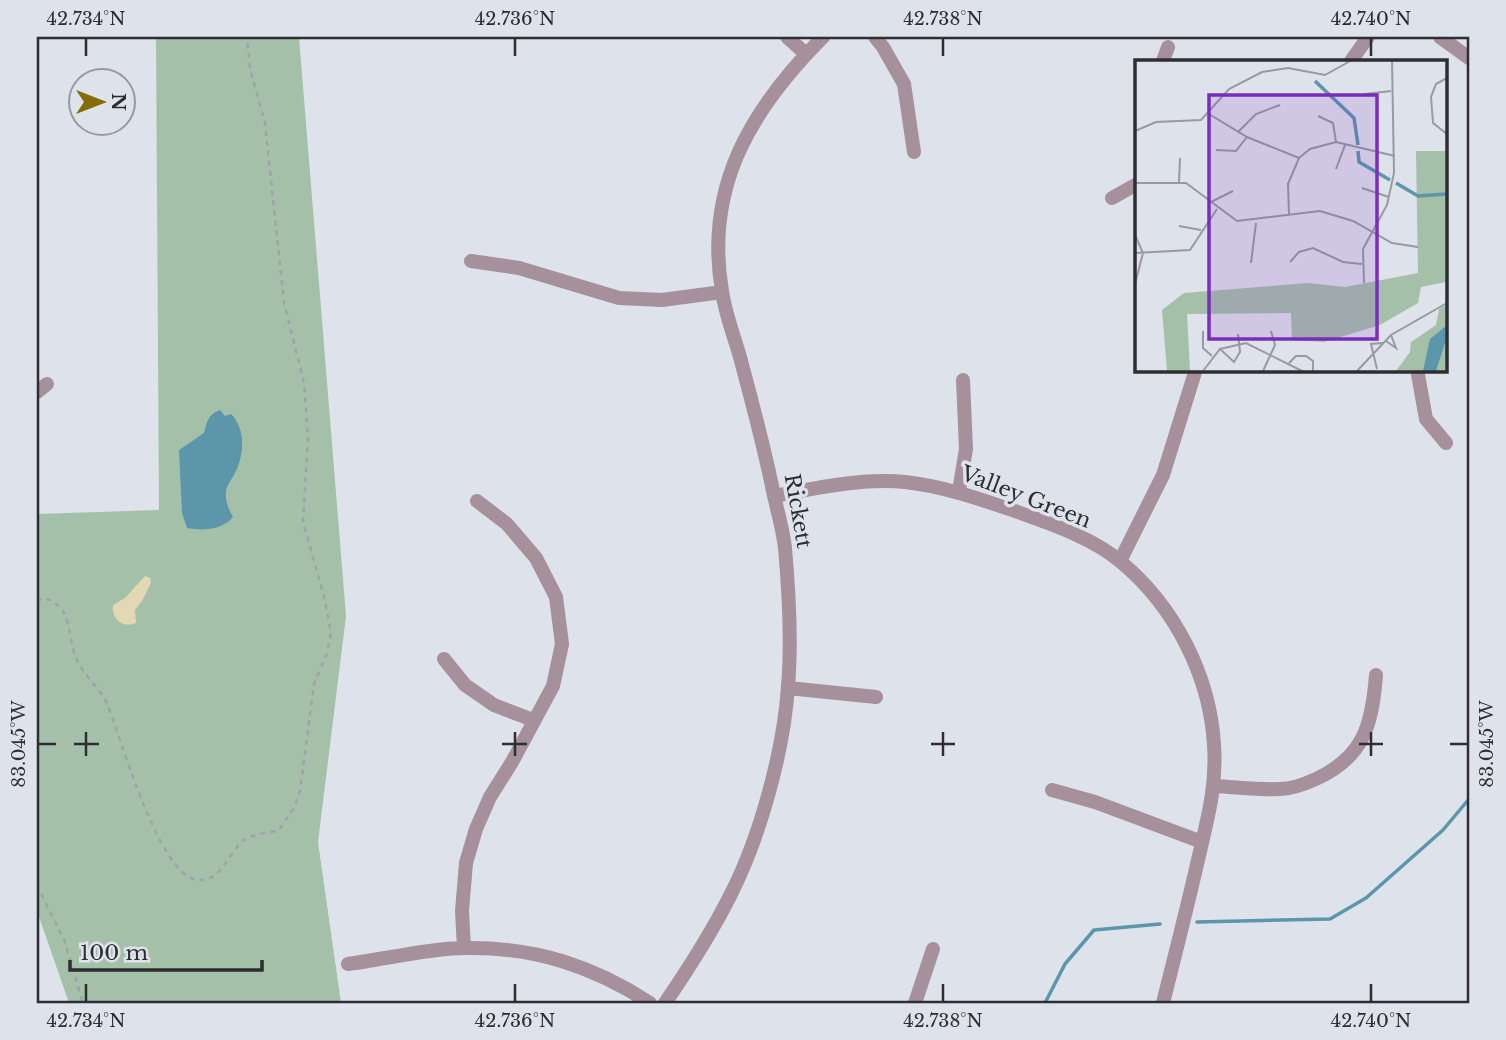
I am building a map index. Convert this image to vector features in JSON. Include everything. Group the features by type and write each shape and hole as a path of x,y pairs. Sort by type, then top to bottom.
{"street":[{"path":"786,37 806,54"},
{"name":"Rickett","path":"666,1003 697,956 732,893 757,828 777,758 788,688 789,625 785,544 762,433 722,292 718,256 720,222 730,172 750,126 773,92 823,37"},
{"path":"875,37 904,84 915,152"},
{"path":"1352,60 1368,37"},
{"path":"1440,37 1469,58"},
{"path":"1112,198 1135,185"},
{"path":"471,261 519,268 619,298 662,300 722,292"},
{"path":"1121,561 1163,475 1195,371"},
{"path":"1417,371 1426,419 1446,443"},
{"path":"959,491 966,449 963,380"},
{"name":"Valley Green","path":"774,496 866,482 904,482 959,491 1072,532 1121,561 1148,589 1177,627 1195,661 1209,704 1214,745 1215,786 1163,1003"},
{"path":"464,948 462,911 466,863 476,829 490,797 553,686 562,644 556,597 536,558 507,524 477,501"},
{"path":"444,659 465,685 475,692 494,705 533,720"},
{"path":"1215,786 1282,789 1309,782 1335,770 1352,755 1362,739 1373,711 1376,676"},
{"path":"788,688 876,697"},
{"path":"1052,790 1095,802 1202,842"},
{"path":"348,964 464,948 516,950 553,957 598,975 650,1003"},
{"path":"915,1003 933,949"}],"path":[{"path":"37,601 43,597 56,601 63,609 76,660 108,705 121,746 155,831 181,873 195,881 205,880 220,872 230,852 247,838 279,830 294,808 300,791 314,684 327,653 331,633 325,600 303,522 307,437 304,383 284,303 265,123 250,69 247,37"},
{"path":"37,885 65,942 83,1003"}],"green space":[{"path":"156,37 299,37 346,616 318,842 341,1003 69,1003 37,911 37,514 159,510"}],"sand":[{"path":"145,576 150,578 151,583 135,610 136,623 126,625 116,618 113,605 125,598"}],"water":[{"path":"220,410 225,416 231,414 236,420 242,441 241,457 226,491 227,504 233,517 223,525 212,528 187,528 182,513 179,450 204,433 210,416"}],"waterway":[{"path":"1197,922 1330,919 1366,898 1443,830 1469,799"},
{"path":"1045,1003 1065,964 1094,930 1160,924"}]}
